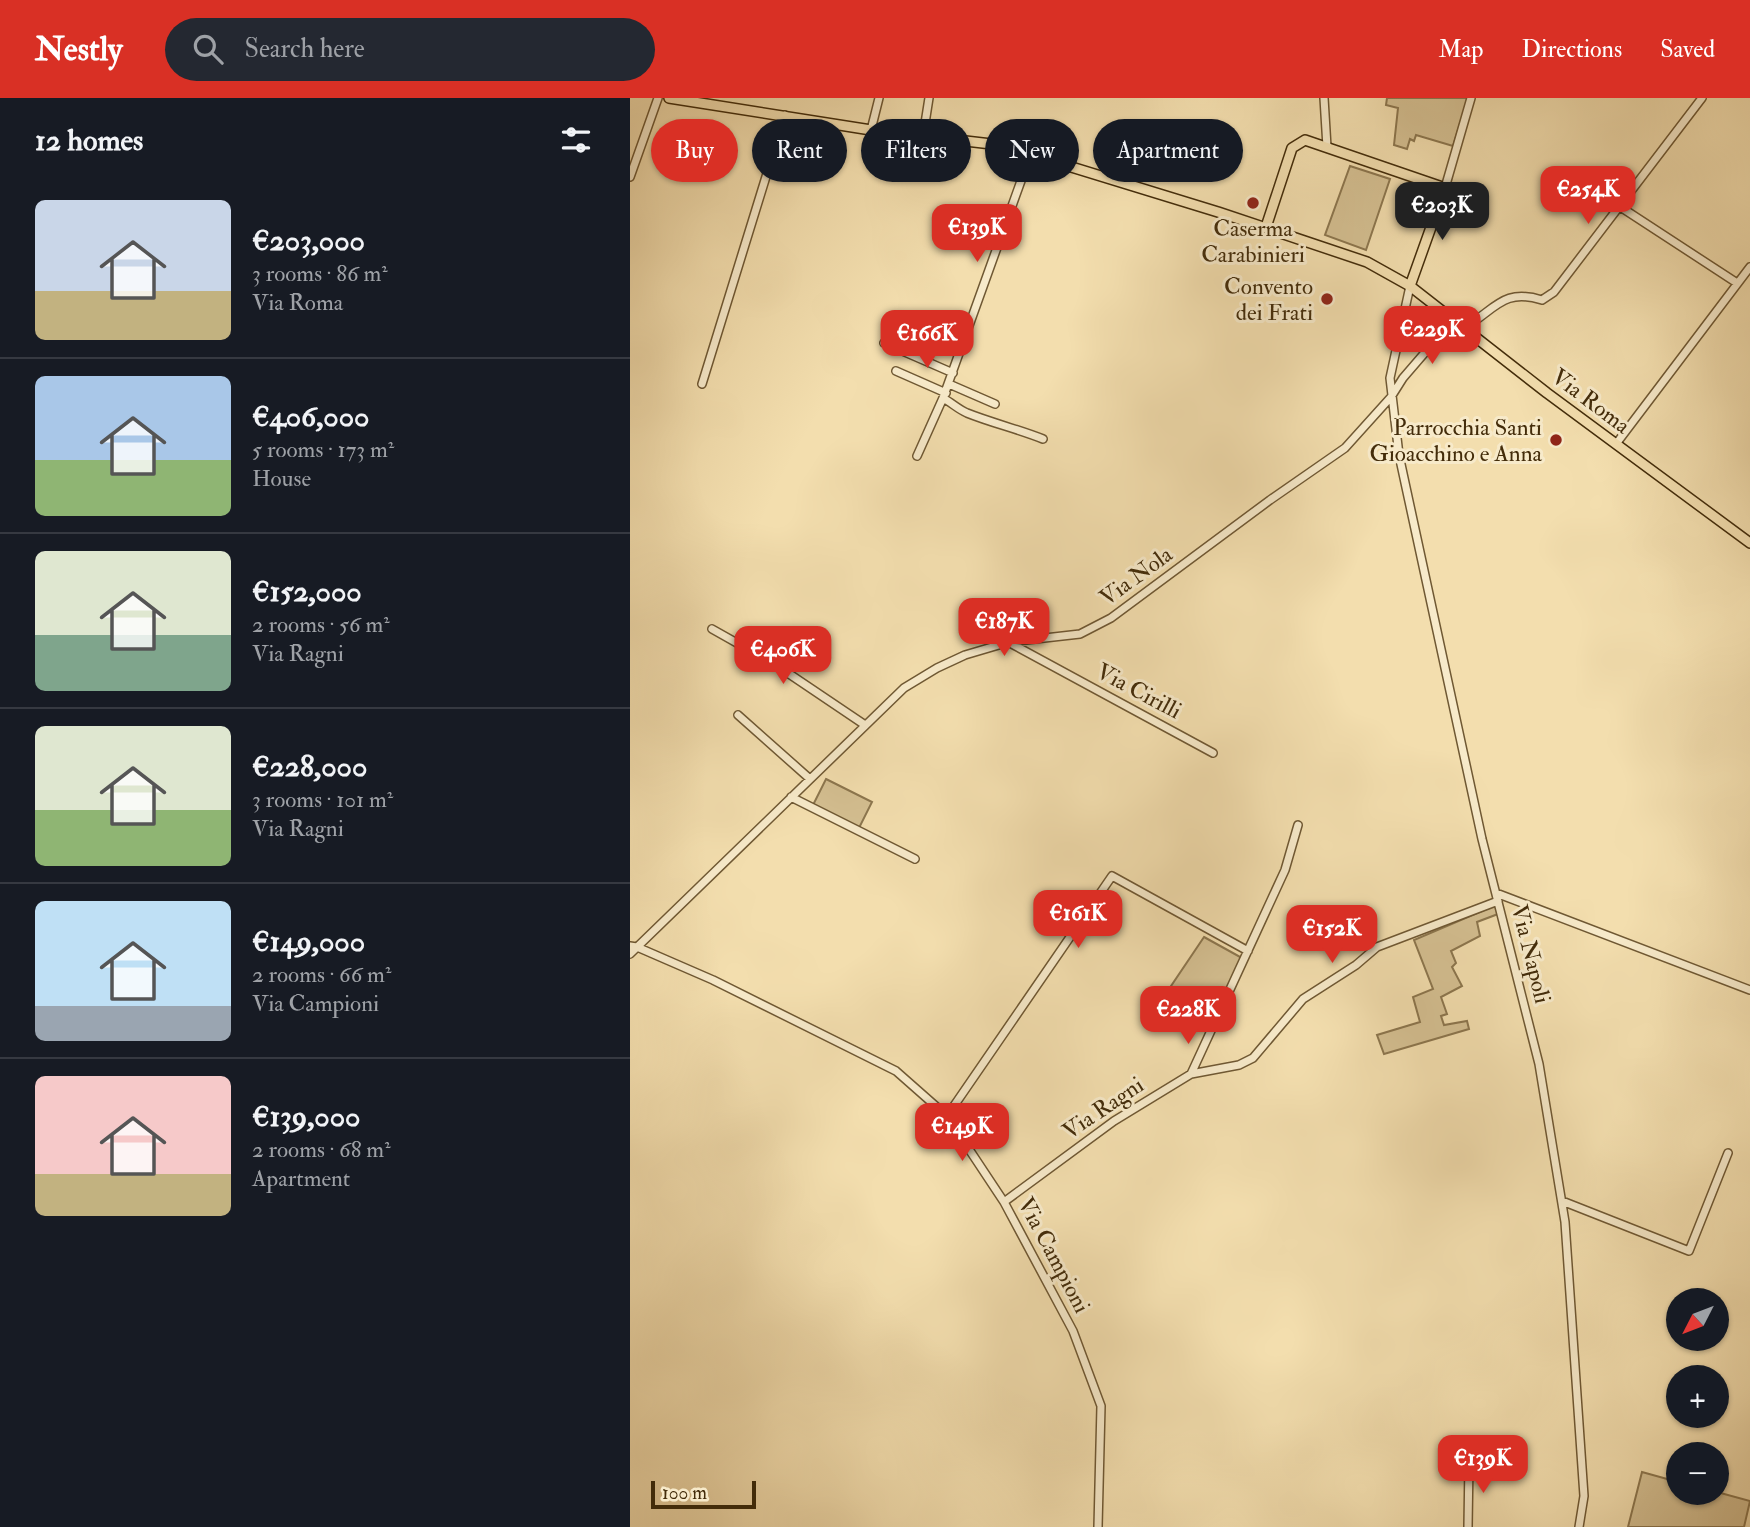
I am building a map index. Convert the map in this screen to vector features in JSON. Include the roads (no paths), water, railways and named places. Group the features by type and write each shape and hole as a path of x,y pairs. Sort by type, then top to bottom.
{"main road":[{"name":"Via Roma","path":"669,98 861,128"},
{"path":"1266,227 1292,148 1305,140 1445,188 1410,286"},
{"name":"Via Roma","path":"1079,168 1367,262 1410,286 1750,543"}],"street":[{"path":"630,177 658,98"},
{"path":"873,119 878,98"},
{"path":"926,119 929,98"},
{"path":"1324,98 1327,147"},
{"path":"1445,188 1471,98"},
{"path":"1464,328 1511,296 1524,295 1546,299 1596,240 1702,98"},
{"path":"702,384 785,115"},
{"path":"917,456 949,384 1021,182"},
{"path":"1619,206 1737,284"},
{"path":"1616,444 1750,267"},
{"name":"Via Napoli","path":"1410,286 1390,378 1391,397 1399,455 1482,839 1539,1064 1562,1201 1584,1496 1579,1527"},
{"name":"Via Nola","path":"630,954 634,947 904,688 965,655 1009,642 1072,636 1100,626 1270,500 1346,448 1453,320"},
{"path":"884,343 953,373"},
{"path":"896,372 944,396 968,414 1043,439"},
{"path":"949,384 995,404"},
{"path":"712,629 776,665 865,725"},
{"name":"Via Cirilli","path":"1009,642 1213,753"},
{"path":"738,715 810,779"},
{"path":"791,797 915,859"},
{"path":"1191,1074 1285,870 1298,825"},
{"path":"947,1116 1112,876 1248,951"},
{"path":"1497,897 1750,990"},
{"name":"Via Ragni","path":"1004,1202 1114,1121 1191,1074 1239,1065 1253,1058 1303,999 1356,965 1377,947 1497,897"},
{"name":"Via Campioni","path":"634,947 713,980 896,1071 947,1116 1004,1202 1073,1331 1101,1406 1098,1527"},
{"path":"1562,1201 1689,1251 1728,1153"},
{"path":"1468,1527 1469,1462"}],"place":[{"name":"Caserma Carabinieri","path":"1253,203"},
{"name":"Convento dei Frati","path":"1327,299"},
{"name":"Parrocchia Santi Gioacchino e Anna","path":"1556,440"}]}
